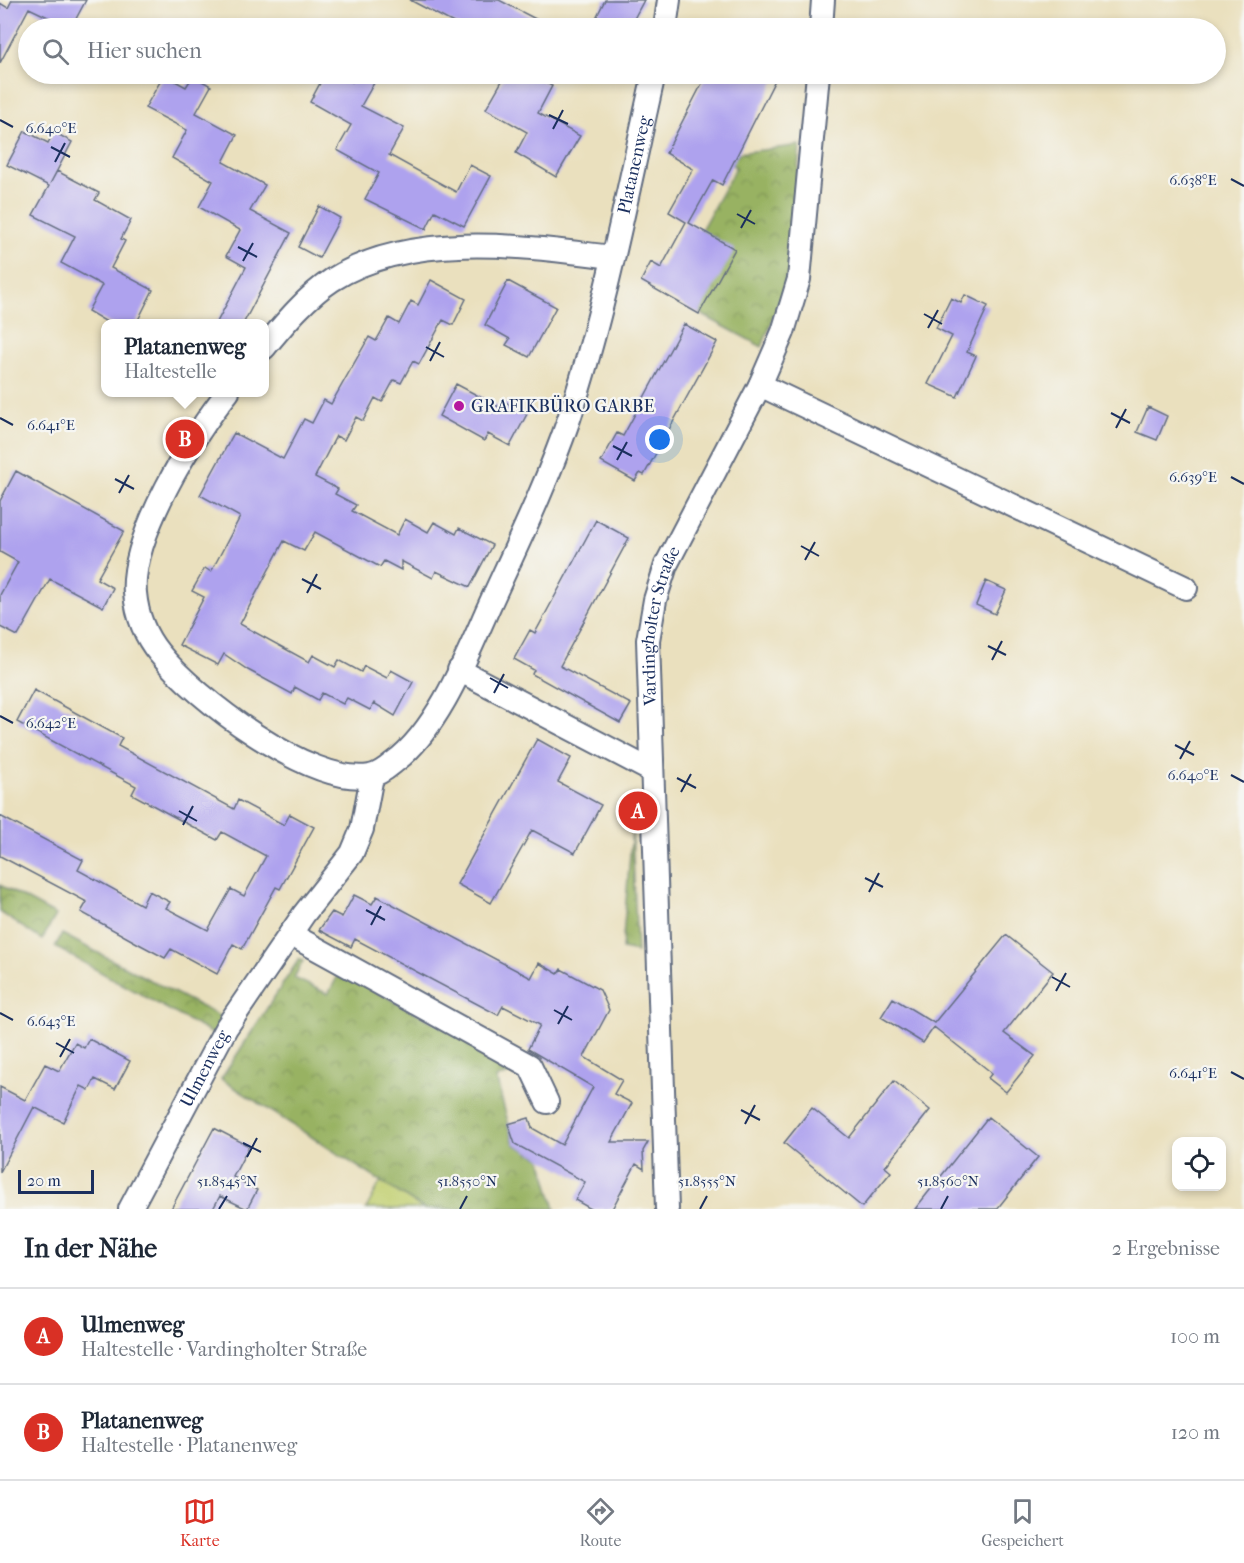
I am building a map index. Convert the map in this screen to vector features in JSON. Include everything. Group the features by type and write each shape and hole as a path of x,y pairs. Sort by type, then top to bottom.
{"street":[{"path":"666,18 669,0"},
{"path":"822,18 823,0"},
{"name":"Platanenweg","path":"372,776 394,763 418,739 459,670 541,491 568,422 593,342 652,84"},
{"name":"Vardingholter Straße","path":"667,1209 648,640 655,600 666,566 760,385 783,332 799,279 817,84"},
{"path":"269,342 288,318 332,280 381,256 435,247 536,247 612,257"},
{"path":"760,385 1186,588"},
{"path":"225,397 184,457 148,531 135,578 135,594 142,627 158,652 178,673 268,744 300,761 336,773 372,776"},
{"path":"459,670 652,771"},
{"name":"Ulmenweg","path":"130,1209 218,1042 290,934 352,853 362,829 372,776"},
{"path":"290,934 531,1066 547,1102"}],"green space":[{"path":"800,145 789,277 762,347 699,313 701,230 736,167 716,156"},
{"path":"632,830 637,952 622,949"},
{"path":"0,885 56,915 42,940 0,912"},
{"path":"62,934 227,1020 218,1037 55,947"},
{"path":"299,959 303,961 294,978 328,994 340,972 511,1064 513,1073 496,1078 514,1144 541,1158 555,1209 424,1209 221,1079"},
{"path":"381,1181 424,1209 366,1209"}],"building":[{"path":"12,0 86,0 76,18 50,18 29,8 24,18 18,18 18,29 0,63 0,3 8,8"},
{"path":"410,0 499,0 534,18 444,18"},
{"path":"605,0 644,0 634,18 596,18"},
{"path":"159,84 180,84 186,87 188,84 211,86 196,113 237,135 223,162 265,185 250,211 291,233 246,319 219,319 246,267 226,256 240,230 199,207 213,181 172,158 187,130 145,108"},
{"path":"320,84 373,84 361,106 404,128 389,155 456,192 470,165 491,176 464,226 435,211 426,229 365,199 379,173 337,150 351,125 310,102"},
{"path":"500,84 548,84 552,86 538,113 580,136 556,177 516,153 527,132 486,109"},
{"path":"702,84 773,84 722,185 713,180 689,223 735,249 699,314 641,281 651,262 661,268 686,222 669,212 693,169 666,153"},
{"path":"25,131 48,143 54,132 72,142 50,184 57,171 99,193 95,200 131,220 121,239 125,241 111,268 153,290 138,319 102,319 88,311 102,285 61,263 75,236 33,215 49,186 7,165"},
{"path":"319,206 340,218 319,258 298,247"},
{"path":"431,280 466,299 453,325 443,320 419,364 413,361 401,383 394,380 382,402 375,398 363,421 356,417 344,440 336,436 315,477 338,489 335,494 356,505 352,511 397,535 405,519 428,532 434,522 456,534 459,528 492,545 470,587 436,571 433,578 401,561 401,570 384,561 380,567 315,532 304,551 284,541 240,624 309,662 313,655 335,667 339,660 361,672 364,666 387,678 391,670 413,682 395,716 374,703 370,710 347,698 343,704 322,693 318,700 295,687 292,694 224,654 218,665 179,645 204,597 192,591 205,568 211,572 240,517 200,495 234,433 283,459 304,419 312,423 324,400 331,404 369,337 376,341 389,318 399,324 411,301 418,305"},
{"path":"508,281 556,307 529,357 506,345 510,339 485,325"},
{"path":"965,295 988,306 967,352 976,356 957,397 928,384 952,336 936,328 951,298 961,303"},
{"path":"684,324 717,342 644,475 640,473 635,481 601,462 617,433 623,436"},
{"path":"456,384 501,408 505,402 527,414 510,446 488,434 484,441 439,416"},
{"path":"1148,407 1167,416 1157,440 1137,432"},
{"path":"16,471 124,531 97,579 113,588 103,607 50,579 18,636 0,627 0,595 18,562 0,552 0,501"},
{"path":"596,520 629,538 560,666 631,704 620,723 532,674 534,670 514,659 530,630 535,633"},
{"path":"986,581 1006,590 995,614 976,605"},
{"path":"34,690 122,738 118,746 234,809 238,800 284,825 290,814 314,827 280,889 276,887 242,949 233,944 217,974 171,949 165,958 137,943 81,912 87,902 0,856 0,816 83,860 78,870 142,905 149,891 170,902 166,908 208,930 231,889 244,896 266,856 222,832 217,840 132,794 136,786 17,722"},
{"path":"537,739 571,758 558,782 601,805 575,853 532,830 491,903 457,884"},
{"path":"354,895 372,904 377,896 531,978 539,963 558,974 561,969 600,990 609,1010 584,1057 622,1080 614,1094 632,1103 611,1142 648,1142 643,1151 644,1169 636,1164 612,1209 591,1209 575,1200 585,1182 515,1144 508,1124 529,1118 532,1128 562,1145 593,1087 528,1049 540,1025 503,1006 498,1015 355,939 351,947 319,930 332,912 342,917"},
{"path":"1006,935 1053,972 1004,1033 1035,1056 1006,1092 988,1078 992,1073 934,1027 923,1043 881,1017 893,998 934,1023"},
{"path":"89,1039 130,1061 115,1089 95,1079 89,1090 81,1086 63,1122 34,1107 0,1172 0,1087 25,1100 45,1064 59,1071 75,1043 84,1048"},
{"path":"894,1081 930,1110 885,1167 891,1172 862,1207 784,1143 812,1108 849,1138"},
{"path":"988,1117 1038,1157 997,1209 915,1209"},
{"path":"214,1128 249,1146 233,1177 257,1190 247,1209 220,1196 213,1209 171,1209"}],"place":[{"name":"GRAFIKBÜRO GARBE","path":"459,406"},
{"name":"Platanenweg","path":"185,439"},
{"name":"Ulmenweg","path":"638,811"}]}
